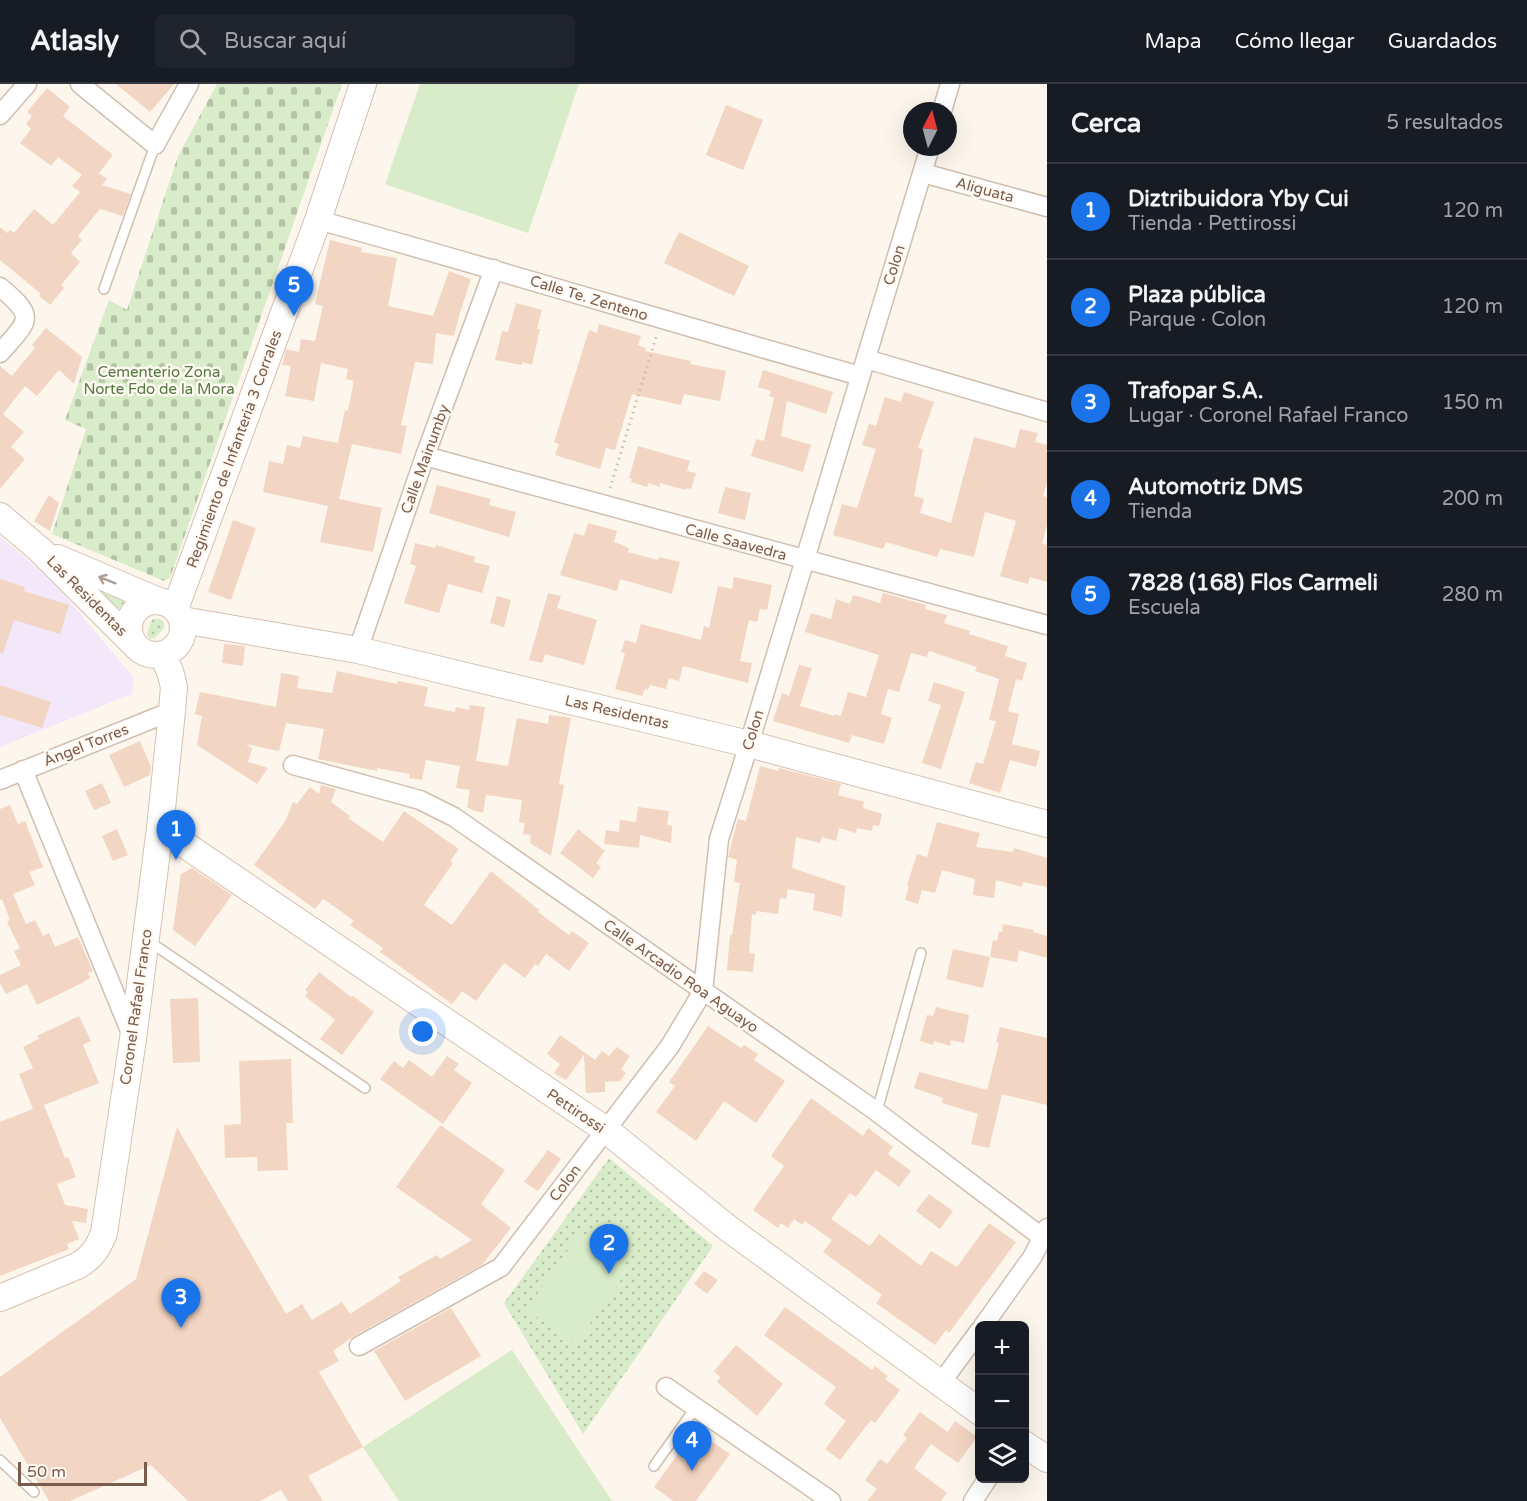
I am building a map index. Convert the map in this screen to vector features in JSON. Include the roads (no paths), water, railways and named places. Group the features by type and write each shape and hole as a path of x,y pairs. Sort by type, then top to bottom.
{"street":[{"path":"0,115 27,84"},
{"path":"80,84 155,145 189,84"},
{"name":"Regimiento de Infanteria 3 Corrales","path":"172,610 318,220 363,84"},
{"path":"945,102 950,84"},
{"name":"Colon","path":"359,1346 501,1267 670,1046 703,991 719,839 927,156"},
{"name":"Aliguata","path":"922,173 1047,207"},
{"name":"Calle Te. Zenteno","path":"318,220 494,268 661,320 860,376"},
{"name":"Calle Mainumby","path":"358,650 425,456 494,268"},
{"path":"0,287 19,303 25,315 24,324 0,353"},
{"path":"866,359 1047,412"},
{"name":"Calle Saavedra","path":"425,456 1047,625"},
{"name":"Las Residentas","path":"0,516 39,549 134,644"},
{"name":"Las Residentas","path":"39,549 172,610 358,650 749,744 1047,824"},
{"path":"152,602 172,610 183,629 182,638 171,651 162,655 147,654 134,644 129,627 131,618 143,605 152,602"},
{"name":"Coronel Rafael Franco","path":"0,1298 89,1259 98,1248 104,1233 133,1039 160,828 172,711 174,687 170,671 162,655"},
{"name":"Ángel Torres","path":"0,780 172,711"},
{"name":"Calle Arcadio Roa Aguayo","path":"293,765 438,807 877,1111 1045,1233"},
{"path":"23,770 133,1039"},
{"name":"Pettirossi","path":"160,828 606,1130 729,1229 975,1408"},
{"path":"987,1321 1033,1256 1045,1233"},
{"path":"940,1384 975,1337"},
{"path":"666,1387 831,1501"},
{"path":"1029,1447 1047,1459"},
{"path":"973,1501 985,1483"}],"lane":[{"path":"104,289 155,145"},
{"path":"145,939 365,1088"},
{"path":"877,1111 921,953"},
{"path":"654,1466 696,1407"},
{"path":"0,1460 34,1492"}],"place":[{"name":"7828 (168) Flos Carmeli","path":"294,316"},
{"name":"Diztribuidora Yby Cui","path":"176,860"},
{"name":"Plaza pública","path":"609,1274"},
{"name":"Trafopar S.A.","path":"181,1328"},
{"name":"Automotriz DMS","path":"692,1471"}],"park label":[{"name":"Cementerio Zona Norte Fdo de la Mora","path":"159,380"}]}
